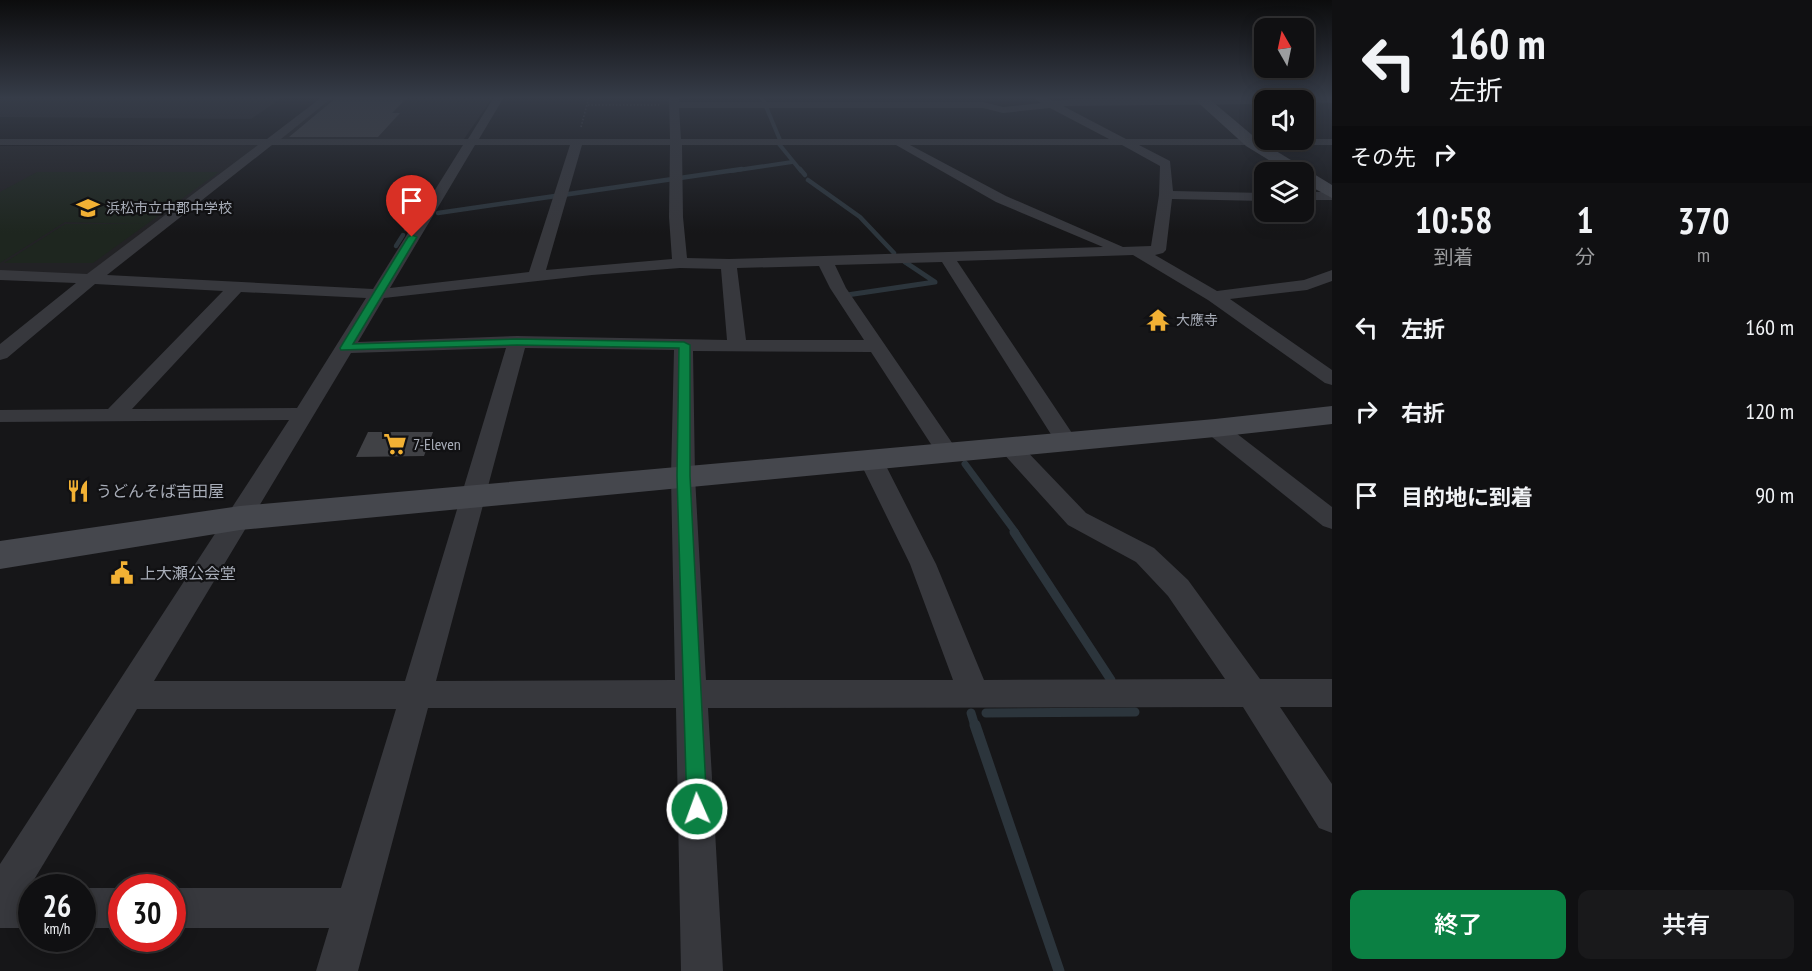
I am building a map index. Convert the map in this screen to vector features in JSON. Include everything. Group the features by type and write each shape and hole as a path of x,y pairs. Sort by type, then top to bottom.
{"street":[{"path":"85,142 407,142"},
{"path":"0,899 240,518 469,142"},
{"path":"536,277 577,142"},
{"path":"677,142 676,217 680,263"},
{"path":"897,142 1001,199 1132,251 1214,296 1332,379"},
{"path":"0,275 378,294 680,263 729,264 1158,250 1166,195 1166,164 1127,142"},
{"path":"1165,142 1279,142"},
{"path":"0,354 91,279 270,143"},
{"path":"1252,143 1283,162"},
{"path":"1314,183 1332,195"},
{"path":"1166,195 1254,197"},
{"path":"1314,196 1332,195"},
{"path":"946,256 1067,442"},
{"path":"824,260 838,288 948,453"},
{"path":"729,264 737,346"},
{"path":"1214,296 1307,285 1332,275"},
{"path":"112,417 236,288"},
{"path":"345,348 517,342 876,346"},
{"path":"337,971 517,342"},
{"path":"684,345 683,476 702,971"},
{"path":"0,416 302,414"},
{"path":"0,555 240,518 1067,442 1332,415"},
{"path":"1215,428 1332,520"},
{"path":"1010,447 1077,519 1145,555 1178,588 1252,693 1332,815"},
{"path":"871,460 923,564 974,693"},
{"path":"128,695 1332,693"},
{"path":"0,908 18,908"},
{"path":"186,908 355,908"}],"shaded area":[{"name":"浜松市立中郡中学校","path":"260,145 87,275 0,271 0,146"},
{"name":"浜松市立中郡中学校","path":"37,172 219,172 93,263 4,263 65,224 144,224 65,222 0,263 0,192"}],"building":[{"name":"7-Eleven","path":"368,432 433,432 424,456 356,457"}],"waterway":[{"path":"779,144 801,171"},
{"path":"731,171 792,162"},
{"path":"438,213 742,169"},
{"path":"800,169 805,175"},
{"path":"808,180 860,217 894,253"},
{"path":"406,229 414,215"},
{"path":"396,246 403,235"},
{"path":"850,299 847,295 935,282 902,260"},
{"path":"965,464 1016,533"},
{"path":"1014,532 1111,680"},
{"path":"986,713 1135,712"},
{"path":"971,713 975,726"},
{"path":"975,725 1059,971"}],"place":[{"name":"浜松市立中郡中学校","path":"88,208"},
{"name":"大應寺","path":"1158,320"},
{"name":"7-Eleven","path":"395,444"},
{"name":"うどんそば吉田屋","path":"78,491"},
{"name":"上大瀬公会堂","path":"122,573"}],"route":[{"path":"412,237 345,348 517,342 684,345 683,476 697,809"}]}
